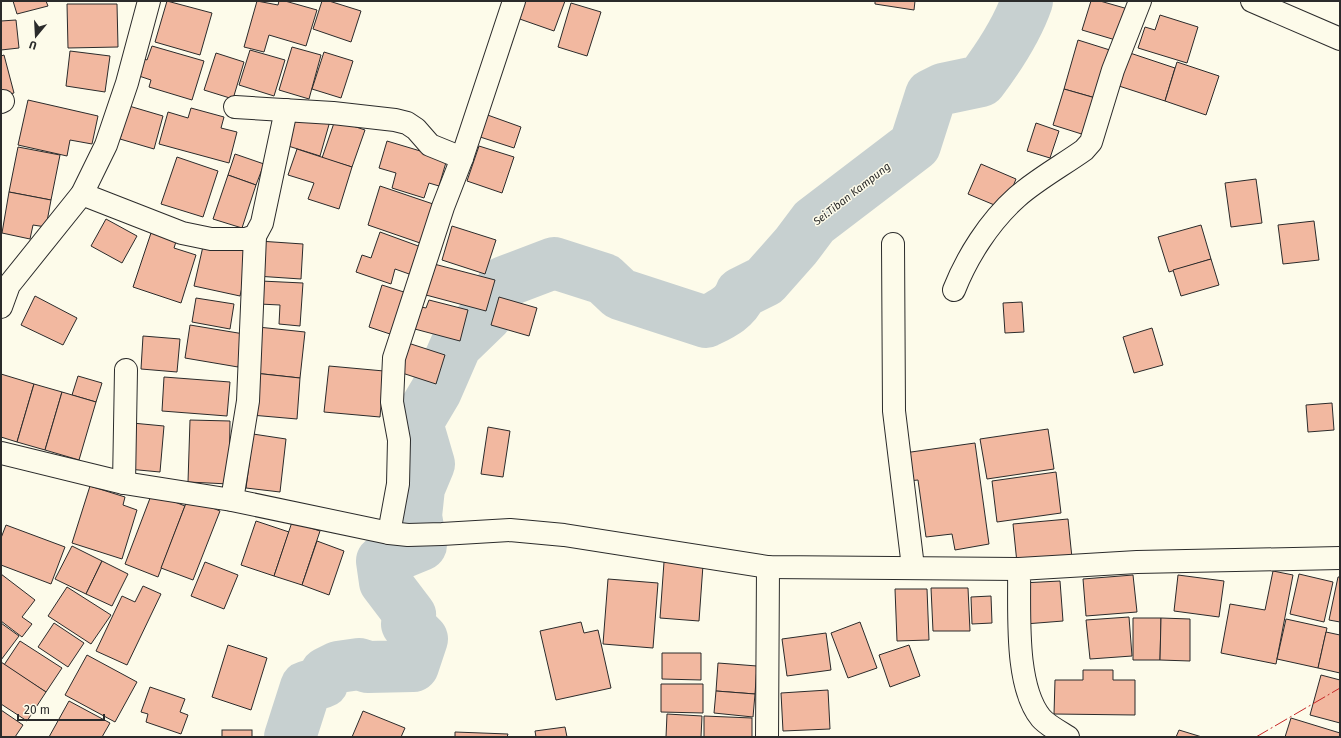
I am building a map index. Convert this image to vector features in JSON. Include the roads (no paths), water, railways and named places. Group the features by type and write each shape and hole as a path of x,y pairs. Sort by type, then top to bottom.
{"street":[{"path":"1,307 8,285 82,194 106,145 127,83 149,1"},
{"path":"398,534 399,440 392,402 394,358 443,207 462,158 514,1"},
{"path":"954,290 961,270 995,220 1017,197 1084,150 1091,142 1113,70 1140,1"},
{"path":"1252,1 1340,39"},
{"path":"235,107 333,113 407,123 416,129 430,145 462,158"},
{"path":"232,500 248,401 255,236 262,223 286,110"},
{"path":"82,194 182,233 211,239 246,239 255,236"},
{"path":"893,244 894,411 913,567"},
{"path":"124,483 126,370"},
{"path":"1,453 124,483 232,500 398,534 442,534 510,530 564,535 768,567 1019,569 1137,562 1340,558"},
{"path":"767,737 768,567"},
{"path":"1019,569 1020,653 1028,693 1041,718 1068,737"}],"waterway":[{"name":"Sei.Tiban Kampung","path":"290,737 306,687 323,682 326,673 338,667 359,664 368,667 413,666 422,639 407,624 410,615 385,582 382,561 421,545 416,516 419,488 429,464 417,423 436,391 456,345 487,315 504,282 554,263 604,279 620,294 706,322 717,317 731,307 739,298 741,293 765,281 796,246 814,222 915,145 931,95 943,89 981,81 1007,43 1027,1"}]}
